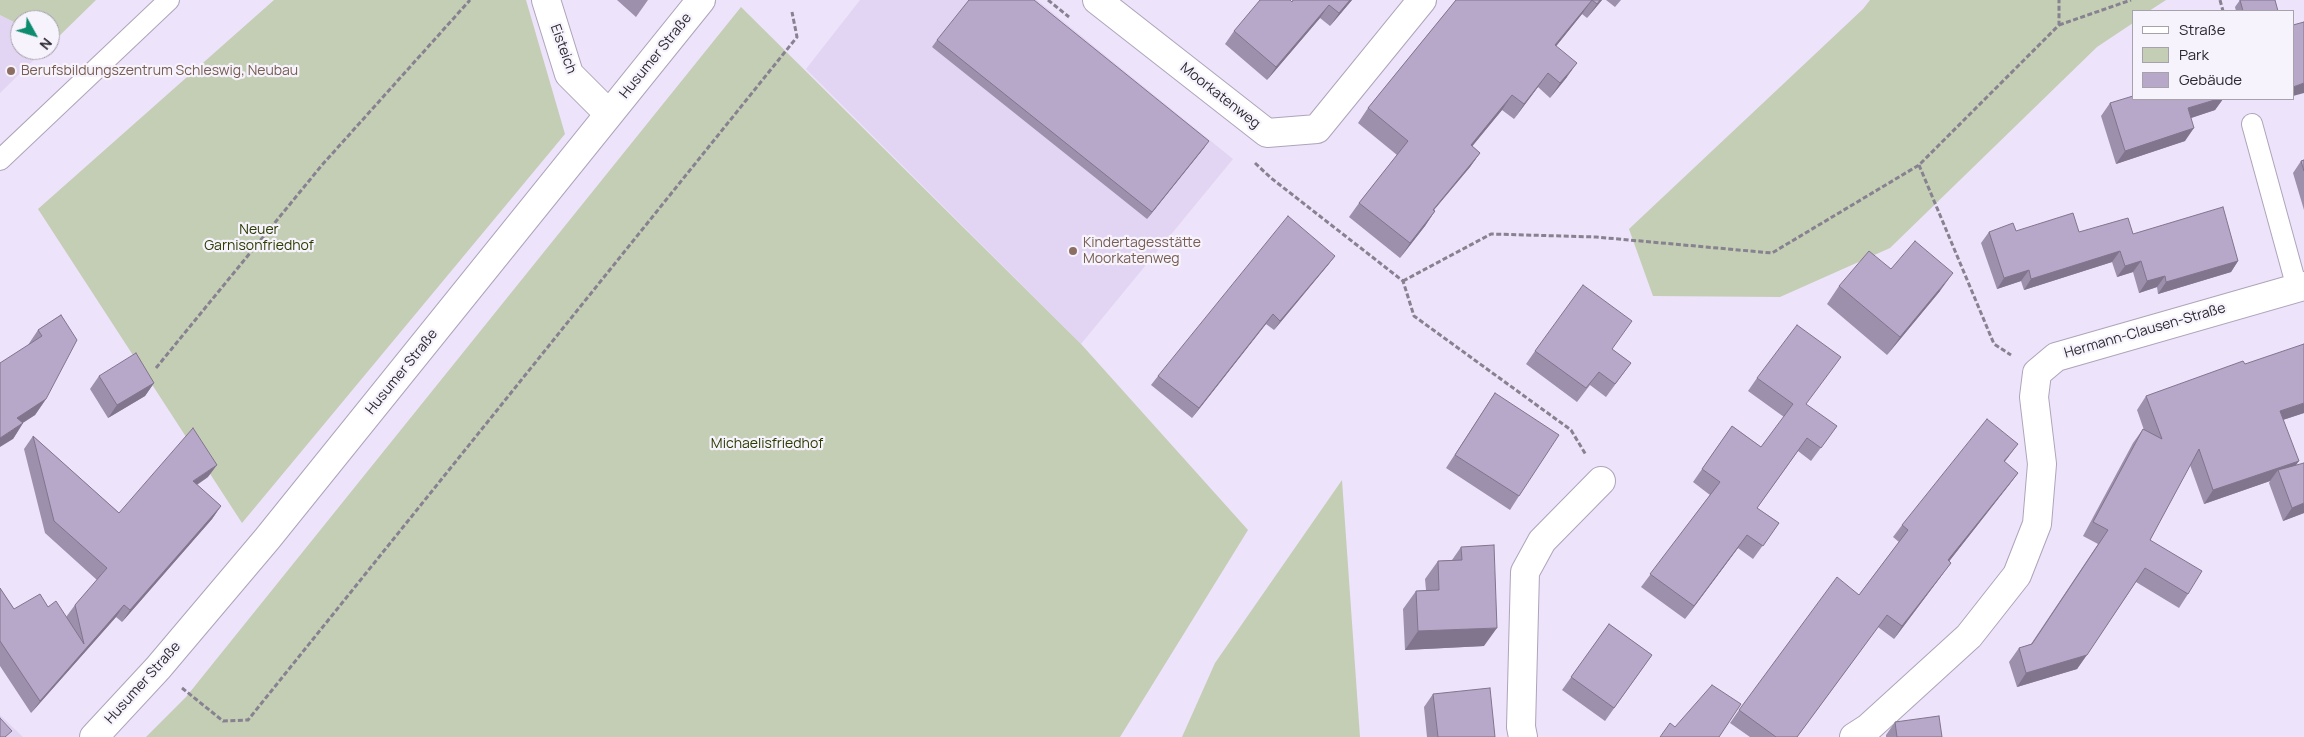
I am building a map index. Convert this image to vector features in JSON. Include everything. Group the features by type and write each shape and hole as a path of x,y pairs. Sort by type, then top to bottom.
{"street":[{"name":"Eisteich","path":"546,0 569,74 609,114"},
{"name":"Husumer Straße","path":"94,737 158,668 267,539 701,0"},
{"name":"Moorkatenweg","path":"1097,0 1267,133 1317,128 1422,0"},
{"name":"Hermann-Clausen-Straße","path":"2037,374 2056,357 2300,287"},
{"path":"1854,737 1868,728 1969,636 2018,576 2037,524 2038,516 2042,464 2034,397 2037,374"},
{"path":"1522,737 1525,572 1542,541 1601,481"}],"lane":[{"path":"0,160 169,0"},
{"path":"2252,124 2300,287"}],"path":[{"path":"156,368 322,165 470,0"},
{"path":"1048,0 1072,19"},
{"path":"2059,0 2059,25"},
{"path":"1403,282 1491,234 1596,237 1772,252 1920,165 2059,25 2131,0"},
{"path":"158,668 223,721 248,720 797,37 792,12"},
{"path":"1254,162 1271,178 1403,282 1414,316 1571,430 1601,481"},
{"path":"1920,165 1994,344 2037,374"}],"shaded area":[{"name":"Kindertagesstätte Moorkatenweg","path":"860,0 1037,0 1233,159 1081,344 806,69"},
{"name":"Berufsbildungszentrum Schleswig, Neubau","path":"0,15 10,20 10,60 34,60 0,93"},
{"path":"0,715 23,737 0,737"}],"green space":[{"path":"0,0 96,0 60,35 60,10 10,10 10,20 0,15"},
{"name":"Neuer Garnisonfriedhof","path":"274,0 526,0 565,134 242,523 38,209"},
{"path":"1870,0 2166,0 2151,10 2132,10 2132,24 2097,47 1890,248 1780,297 1653,296 1629,229 1863,9"},
{"name":"Michaelisfriedhof","path":"741,7 1081,344 1248,530 1120,737 146,737 186,697"},
{"path":"1342,480 1360,737 1182,737 1215,663"}],"building":[{"path":"969,0 1034,0 1209,141 1152,212 937,40"},
{"path":"1260,0 1290,0 1292,2 1293,0 1350,0 1339,13 1329,5 1276,67 1234,31"},
{"path":"1456,0 1592,0 1555,45 1577,63 1560,83 1548,73 1524,104 1512,95 1471,145 1480,153 1433,210 1435,211 1410,243 1359,203 1408,141 1368,108"},
{"path":"1592,0 1600,0 1597,4"},
{"path":"2240,0 2275,0 2278,10 2243,10"},
{"path":"2304,22 2304,83 2294,87 2294,25"},
{"path":"2132,96 2132,100 2215,100 2188,108 2194,128 2125,151 2110,103"},
{"path":"2304,160 2304,171 2301,161"},
{"path":"2223,207 2238,261 2166,282 2165,276 2147,281 2141,261 2125,266 2120,251 2031,279 2029,270 2004,278 1989,232 2013,223 2016,231 2073,213 2079,232 2128,218 2133,234"},
{"path":"1288,216 1335,256 1280,321 1273,314 1199,408 1158,376"},
{"path":"1915,241 1953,273 1900,337 1839,286 1869,251 1891,269"},
{"path":"1583,285 1632,321 1612,349 1631,363 1615,384 1599,372 1586,388 1535,351"},
{"path":"61,315 77,340 46,399 17,418 23,423 0,438 0,363 42,336 38,330"},
{"path":"1797,325 1841,357 1806,404 1837,426 1821,448 1807,438 1757,508 1779,523 1763,546 1747,535 1694,606 1650,574 1720,482 1702,469 1732,426 1761,447 1793,404 1757,378"},
{"path":"2304,344 2304,403 2280,411 2299,461 2213,490 2199,449 2150,540 2202,571 2188,594 2145,568 2087,655 2026,673 2019,648 2032,644 2108,530 2093,522 2143,429 2162,439 2146,396 2243,361 2245,364"},
{"path":"136,353 154,383 117,405 99,376"},
{"path":"1495,393 1559,435 1519,496 1455,455"},
{"path":"1987,419 2018,444 2004,461 2018,473 1948,560 1951,563 1902,626 1887,615 1797,737 1776,737 1739,710 1837,577 1859,595 1908,530 1902,525"},
{"path":"193,428 217,465 193,481 221,506 130,610 124,605 40,701 0,641 0,588 14,609 40,594 48,607 56,601 84,644 75,605 107,568 54,521 33,436 119,513"},
{"path":"2304,463 2304,503 2292,508 2278,470"},
{"path":"1494,545 1497,628 1418,631 1416,591 1439,590 1438,561 1462,560 1461,547"},
{"path":"1609,624 1652,655 1614,708 1571,677"},
{"path":"1712,685 1741,704 1719,737 1660,737 1670,723 1675,727"},
{"path":"1490,688 1495,737 1438,737 1433,694"},
{"path":"1939,716 1942,737 1897,737 1895,722"},
{"path":"0,718 12,731 5,737 0,737"}],"place":[{"name":"Berufsbildungszentrum Schleswig, Neubau","path":"11,71"},
{"name":"Kindertagesstätte Moorkatenweg","path":"1073,251"}]}
